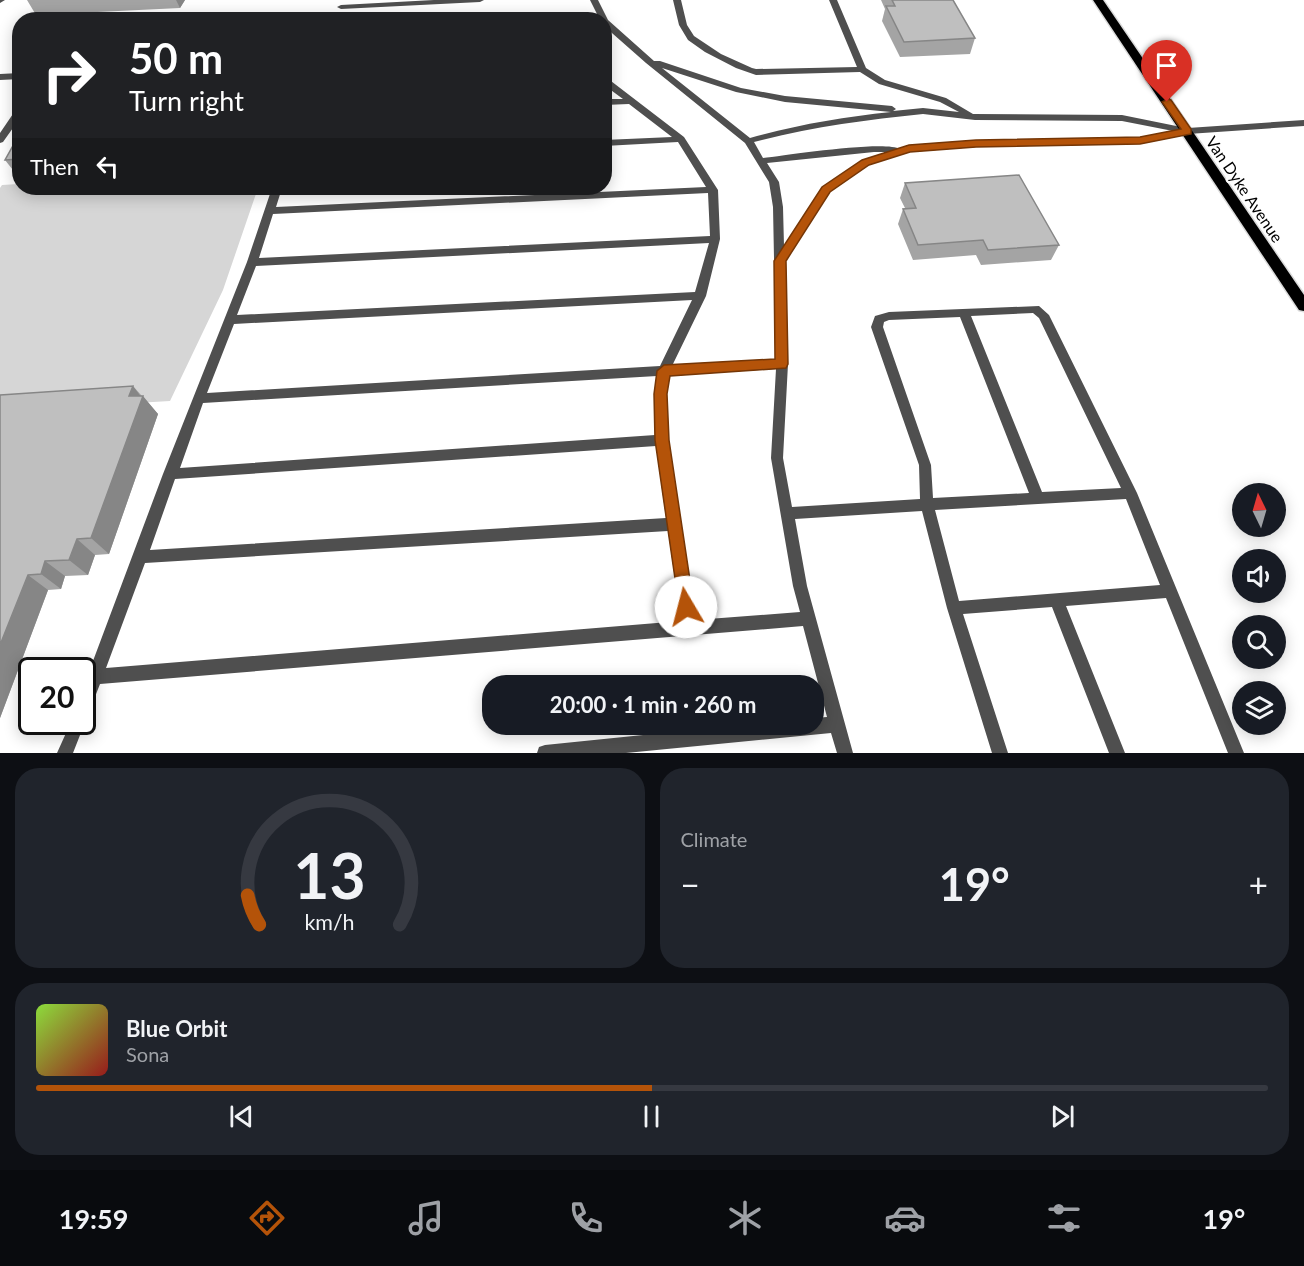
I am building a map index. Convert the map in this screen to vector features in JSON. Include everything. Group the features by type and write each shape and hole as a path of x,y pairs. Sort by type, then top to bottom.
{"main road":[{"name":"Van Dyke Avenue","path":"1098,0 1304,306"}],"street":[{"path":"341,7 480,0"},
{"path":"676,0 685,31 693,40 743,69 756,72 862,69"},
{"path":"833,0 862,69 882,82 943,100 975,117"},
{"path":"612,29 748,141 774,182 780,261 782,364 777,458 800,586 845,753"},
{"path":"649,61 740,90 785,99 975,117 1122,118 1188,131"},
{"path":"612,86 681,139 713,189 715,239 700,296 664,371 660,394 662,440 689,628"},
{"path":"612,102 633,101"},
{"path":"748,141 791,129 846,119 923,111"},
{"path":"0,140 12,122"},
{"path":"762,160 874,149 976,144 1140,141 1188,131 1304,123"},
{"path":"612,143 681,139"},
{"path":"780,261 826,190 866,162 909,149"},
{"path":"612,194 713,189"},
{"path":"96,674 252,262 275,195"},
{"path":"269,211 592,195"},
{"path":"252,262 715,239"},
{"path":"229,320 700,296"},
{"path":"1000,753 954,608 927,506 925,465 877,327 879,319 889,316 1024,309 1035,309 1043,315 1130,493 1236,753"},
{"path":"964,312 1038,498"},
{"path":"199,398 782,364"},
{"path":"170,474 662,440"},
{"path":"786,513 1130,493"},
{"path":"139,557 675,524"},
{"path":"954,608 1171,591"},
{"path":"1056,600 1117,753"},
{"path":"96,677 808,618"},
{"path":"545,753 837,724"},
{"path":"65,753 73,735"}],"shaded area":[{"path":"12,184 12,195 256,195 223,290 170,401 0,411 0,188 2,185"}],"building":[{"path":"892,0 953,0 975,38 904,42 886,6 895,6"},
{"path":"12,148 12,160 5,160"},
{"path":"1019,175 1059,245 988,250 983,240 918,245 903,209 916,208 905,183"},
{"path":"133,386 129,396 143,396 91,538 77,539 69,560 45,561 41,574 28,575 0,645 0,395"}],"route":[{"path":"686,607 662,440 660,394 664,371 782,364 780,261 826,190 866,162 909,149 976,144 1140,141 1188,131 1167,102"}]}
